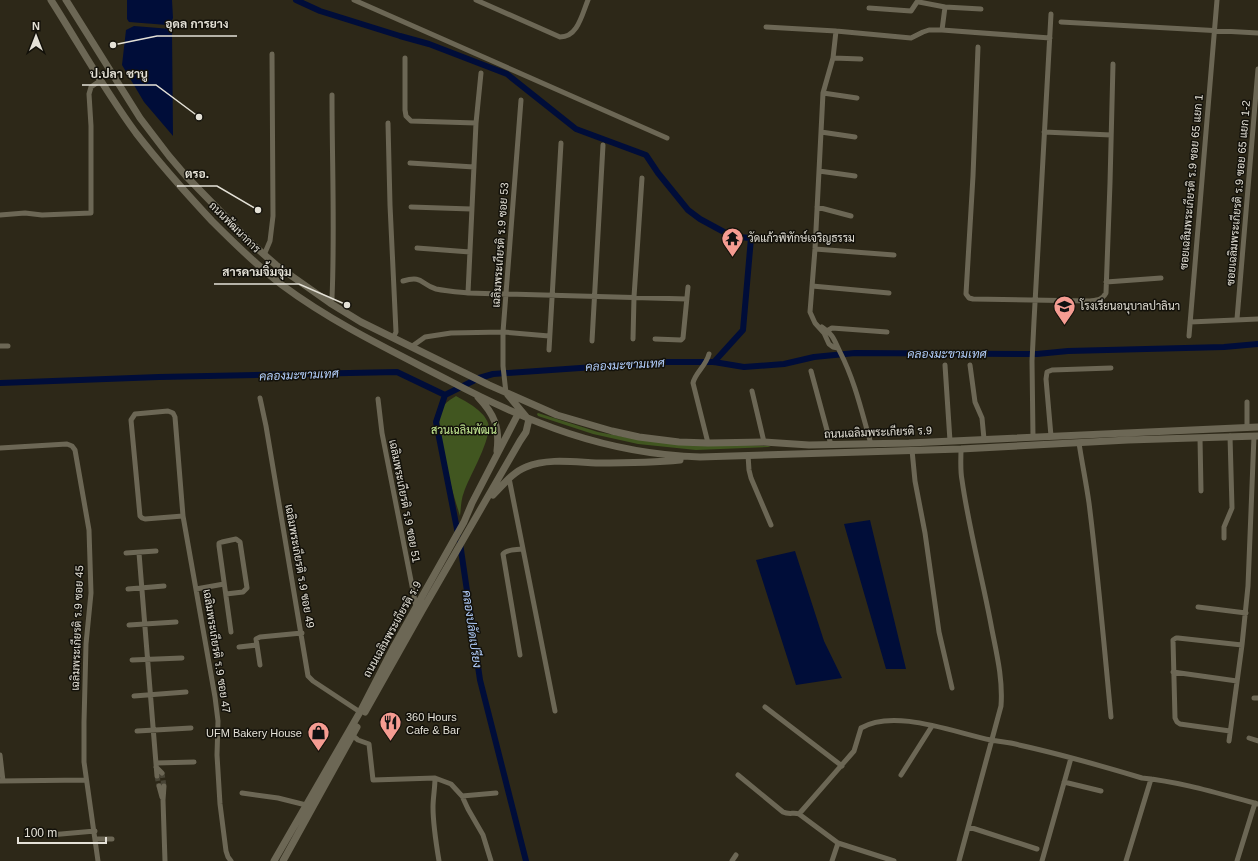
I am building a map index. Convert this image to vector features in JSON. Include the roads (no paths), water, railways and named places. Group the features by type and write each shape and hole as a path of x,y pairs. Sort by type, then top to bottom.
{"main road":[{"name":"ถนนพัฒนาการ","path":"51,0 135,132 176,183 241,250 282,285 327,316 468,391 521,413"},
{"name":"ถนนพัฒนาการ","path":"66,0 140,118 169,156 191,181 264,255 330,303 361,322 506,393"},
{"name":"ถนนเฉลิมพระเกียรติ ร.9","path":"506,393 577,421 612,431 639,437 679,442 764,442 809,445 871,444 1258,427"},
{"path":"506,393 521,413 541,408"},
{"path":"475,394 490,411 493,417 498,438 496,455"},
{"name":"ถนนเฉลิมพระเกียรติ ร.9","path":"282,861 449,557 496,455 521,413 528,419 578,437 615,446 675,456 700,457 961,449 1256,436"},
{"name":"ถนนเฉลิมพระเกียรติ ร.9","path":"274,861 360,712 416,606 486,502 526,432 528,419"},
{"path":"960,441 961,449"},
{"path":"486,502 509,478 526,467 540,463 627,462 678,460 700,457"}],"street":[{"path":"354,0 667,138"},
{"path":"476,0 560,37 566,37 575,32 588,0"},
{"name":"ซอยเฉลิมพระเกียรติ ร.9 ซอย 65 แยก 1","path":"1189,336 1213,30 1217,0"},
{"path":"869,8 911,11 916,2 919,2 945,7 980,9"},
{"path":"942,30 945,7"},
{"path":"1033,437 1032,361 1051,14"},
{"path":"1061,22 1258,33"},
{"path":"766,27 836,31 911,38 929,30 942,30 1050,38"},
{"path":"836,31 833,58 823,93 815,249 810,312 815,323 835,339 846,362 855,387 871,444"},
{"path":"978,47 973,176 966,294 969,298 973,299 1090,301 1100,300 1104,297 1106,293 1113,64"},
{"path":"264,255 270,241 273,216 272,54"},
{"path":"404,58 404,110 408,119 411,121 476,123"},
{"path":"833,58 861,59"},
{"name":"ซอยเฉลิมพระเกียรติ ร.9 ซอย 65 แยก 1-2","path":"1237,320 1258,69"},
{"path":"468,293 471,209 480,73"},
{"path":"0,215 25,213 49,215 91,213 92,126 89,94 91,87 101,80"},
{"path":"823,93 857,98"},
{"path":"330,303 332,298 334,252 332,95"},
{"name":"เฉลิมพระเกียรติ ร.9 ซอย 53","path":"506,393 503,366 503,332 521,100"},
{"path":"388,123 396,332 393,338"},
{"path":"821,132 855,137"},
{"path":"1044,132 1111,135"},
{"path":"549,350 561,142"},
{"path":"592,341 603,145"},
{"path":"410,163 474,166"},
{"path":"819,171 855,176"},
{"path":"633,339 634,297 642,178"},
{"path":"411,207 471,209"},
{"path":"816,207 851,216"},
{"path":"417,248 470,252"},
{"path":"815,249 894,255"},
{"path":"403,281 417,278 428,286 437,289 468,293 688,299"},
{"path":"1106,282 1161,278"},
{"path":"812,286 889,293"},
{"path":"655,339 681,340 683,338 688,287"},
{"path":"1190,322 1258,319"},
{"path":"825,331 832,328 887,332"},
{"path":"411,347 425,337 451,332 503,332 549,336"},
{"path":"0,346 8,346"},
{"path":"708,443 694,380 707,362 709,354"},
{"path":"945,365 950,441"},
{"path":"970,365 975,402 982,418 984,440"},
{"path":"1051,436 1046,379 1047,372 1052,370 1111,368"},
{"path":"811,371 831,445"},
{"path":"752,391 764,442"},
{"name":"เฉลิมพระเกียรติ ร.9 ซอย 49","path":"260,398 302,632 308,676 313,681 360,712"},
{"name":"เฉลิมพระเกียรติ ร.9 ซอย 51","path":"378,399 382,433 416,606"},
{"path":"1247,402 1247,428"},
{"name":"เฉลิมพระเกียรติ ร.9 ซอย 47","path":"183,516 145,519 140,516 131,420 135,414 168,411 173,412 175,417 183,516 215,697 218,721 217,755 220,804 226,851 228,858 231,861"},
{"path":"1224,538 1224,527 1232,508 1230,436"},
{"path":"1229,741 1246,614 1256,436"},
{"path":"1200,438 1201,491"},
{"path":"1079,443 1086,483 1099,585 1111,717"},
{"name":"เฉลิมพระเกียรติ ร.9 ซอย 45","path":"0,448 67,444 72,446 75,450 88,530 91,593 86,644 84,762 98,861"},
{"path":"959,861 1001,706 1001,681 991,623 966,505 962,478 961,449"},
{"path":"912,450 915,481 939,632 952,688"},
{"path":"748,456 751,478 771,525"},
{"path":"509,478 555,712"},
{"path":"226,594 243,592 247,588 240,542 236,539 219,543 231,632"},
{"path":"520,655 503,554 504,552 522,550"},
{"path":"126,553 156,551"},
{"path":"139,553 157,776"},
{"path":"196,589 224,584"},
{"path":"128,589 164,586"},
{"path":"1198,607 1246,614"},
{"path":"129,625 176,622"},
{"path":"260,665 256,639 260,637 302,632"},
{"path":"1230,731 1180,724 1177,722 1175,718 1173,640 1176,638 1242,645"},
{"path":"239,647 257,646"},
{"path":"132,660 182,658"},
{"path":"1173,672 1238,681"},
{"path":"134,696 186,692"},
{"path":"765,707 842,766"},
{"path":"799,814 854,751 861,728 867,724 887,720 916,722 992,740 1017,744 1142,778 1211,792 1256,804 1237,861"},
{"path":"901,775 932,726"},
{"path":"137,731 191,728"},
{"path":"352,735 358,740 369,744 373,780 435,778 451,784 462,796 484,835 491,861"},
{"path":"1249,738 1258,741"},
{"path":"0,755 2,781 86,780"},
{"path":"1042,861 1071,758"},
{"path":"156,765 194,762"},
{"path":"156,765 162,773"},
{"path":"738,775 784,812 789,814 799,814 838,843 894,861"},
{"path":"435,778 433,805 435,839 440,861"},
{"path":"1126,861 1151,779"},
{"path":"1064,782 1102,791"},
{"path":"162,786 166,861"},
{"path":"242,793 278,798 306,805"},
{"path":"462,796 496,793"},
{"path":"969,827 1037,849"},
{"path":"50,835 94,831"},
{"path":"96,839 112,839"},
{"path":"832,861 838,843"},
{"path":"732,861 736,855"}],"water":[{"path":"127,0 172,0 173,18 171,23 167,25 129,22 127,19"},
{"path":"134,26 172,30 173,136 144,102 122,65 126,30"},
{"path":"870,520 906,669 886,669 844,524"},
{"path":"795,551 824,641 842,678 796,685 756,560"}],"waterway":[{"path":"296,0 320,11 429,44 507,74 576,129 646,155 658,173 688,210 700,219 724,232 738,237 751,238 743,330 714,362"},
{"name":"คลองมะขามเทศ","path":"445,395 479,378 493,374 667,362 714,362 744,367 784,364 814,357 855,353 1037,354 1068,351 1224,347 1258,344"},
{"name":"คลองมะขามเทศ","path":"0,383 159,377 397,372 445,395"},
{"name":"คลองปลัดเปรียง","path":"445,395 436,422 458,534"},
{"name":"คลองปลัดเปรียง","path":"460,543 480,680 526,861"}],"tunnel":[{"path":"162,773 164,786"},
{"path":"157,776 159,786"}],"place":[{"name":"อุดล การยาง","path":"113,45"},
{"name":"ป.ปลา ชาบู","path":"199,117"},
{"name":"ตรอ.","path":"258,210"},
{"name":"วัดแก้วพิทักษ์เจริญธรรม","path":"733,258"},
{"name":"สารคามจิ้มจุ่ม","path":"347,305"},
{"name":"โรงเรียนอนุบาลปาลินา","path":"1064,326"},
{"name":"360 Hours Cafe & Bar","path":"390,742"},
{"name":"UFM Bakery House","path":"318,752"}],"park label":[{"name":"สวนเฉลิมพัฒน์","path":"464,430"}]}
